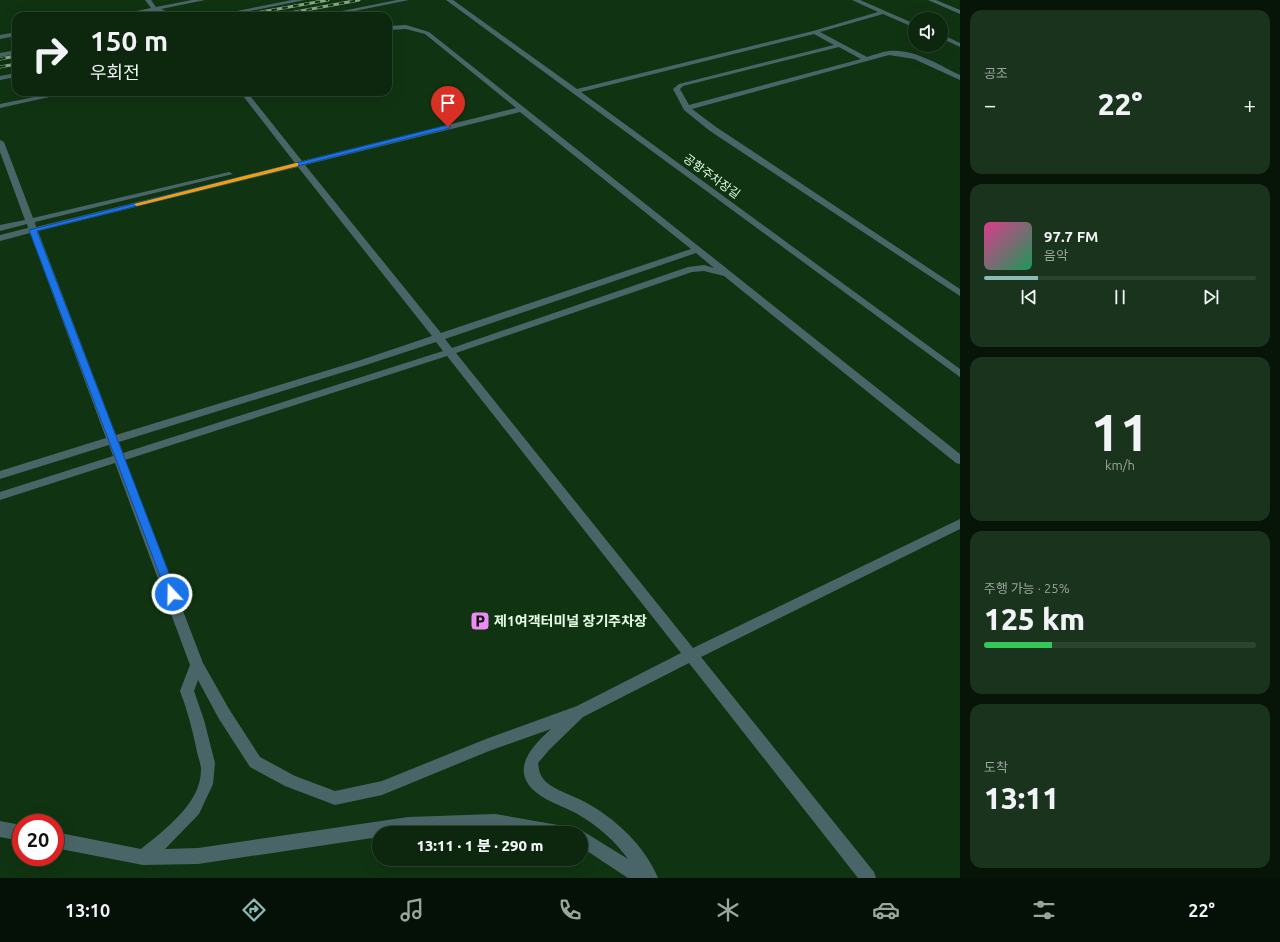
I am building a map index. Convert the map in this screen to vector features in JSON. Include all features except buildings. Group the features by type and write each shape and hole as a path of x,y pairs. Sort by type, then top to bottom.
{"street":[{"path":"148,0 155,9 163,12"},
{"path":"138,12 202,0"},
{"path":"236,12 302,0"},
{"path":"342,12 406,0"},
{"name":"공항주차장길","path":"449,0 576,91 960,374"},
{"path":"855,0 908,23"},
{"path":"931,0 960,12"},
{"path":"576,91 815,32 882,13"},
{"path":"392,28 406,27 427,33 960,460"},
{"path":"815,32 866,59"},
{"path":"0,37 12,35"},
{"path":"948,39 960,45"},
{"path":"840,45 681,85 676,89 687,108 713,129 960,293"},
{"path":"0,55 12,53"},
{"path":"687,108 889,53 912,55 960,78"},
{"path":"0,78 12,76"},
{"path":"0,106 49,96"},
{"path":"245,96 868,878"},
{"path":"0,238 297,161 519,107"},
{"path":"0,142 197,665 224,714 255,762 290,781 335,798 382,788 486,746 582,711 691,655 960,524"},
{"path":"0,228 297,161"},
{"path":"0,475 438,338 698,250"},
{"path":"0,496 449,352 691,269 704,268 728,274"},
{"path":"143,858 183,821 197,803 206,786 209,770 201,728 187,691 197,665"},
{"path":"582,711 543,746 531,761 531,773 539,786 584,810 621,838 650,878"},
{"path":"401,826 495,822 518,826"},
{"path":"0,829 12,831"},
{"path":"64,842 143,858 198,856 372,830"},
{"path":"588,843 642,878"}],"railway":[{"path":"261,12 328,0"},
{"path":"295,12 359,0"},
{"path":"0,59 12,57"},
{"path":"0,67 12,65"}],"slow traffic":[{"path":"137,204 296,165"}],"place":[{"name":"제1여객터미널 장기주차장","path":"480,621"}],"route":[{"path":"172,594 33,230 448,127"}]}
